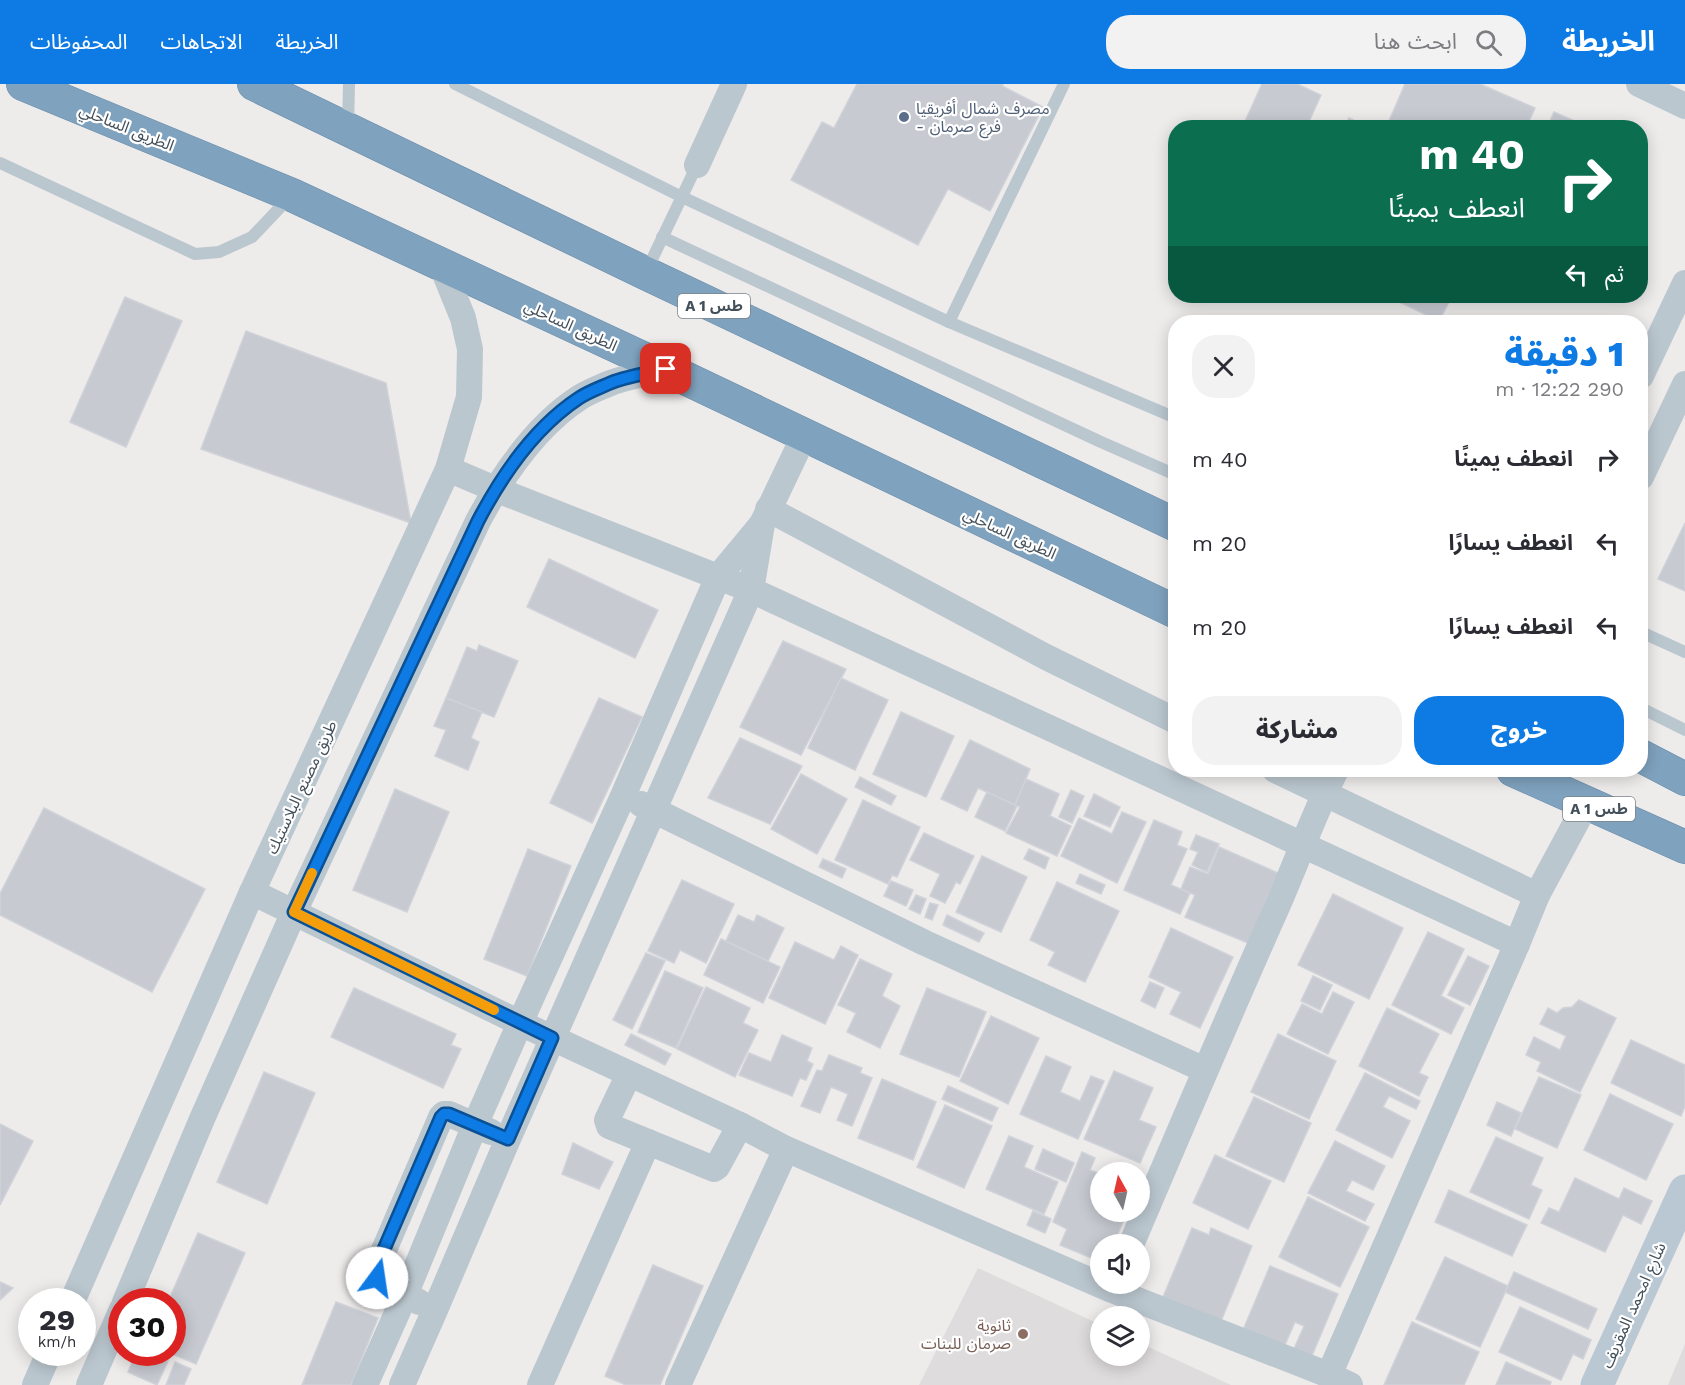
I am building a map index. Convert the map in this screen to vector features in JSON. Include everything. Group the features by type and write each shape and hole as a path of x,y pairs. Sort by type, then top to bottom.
{"highway":[{"name":"الطريق الساحلي","path":"23,84 292,195 666,369 1168,608"},
{"name":"A 1 طس","path":"261,85 645,273 1168,518"},
{"path":"1648,760 1685,779"},
{"name":"A 1 طس","path":"1528,777 1685,847"}],"street":[{"path":"697,165 734,84"},
{"path":"1639,84 1685,106"},
{"name":"طريق مصنع البلاستيك","path":"78,1288 252,892 448,469 469,397 470,349 463,318 441,264"},
{"path":"1648,361 1685,283"},
{"path":"130,1288 294,912 495,489 532,441 554,418 579,398 611,382 666,369"},
{"path":"1648,462 1685,384"},
{"path":"365,1385 520,1023 623,796 718,577 765,517 804,436"},
{"path":"448,469 751,590 1517,945"},
{"path":"402,1385 552,1038 751,590 765,517"},
{"path":"765,517 1168,717"},
{"path":"1289,777 1537,895"},
{"path":"1136,1234 1332,777"},
{"path":"623,796 924,943 1205,1070"},
{"path":"1131,1294 1340,1380 1537,895 1586,804"},
{"path":"252,892 520,1023 740,1125 786,1149 1090,1277"},
{"path":"629,1074 607,1120 609,1126 714,1169 740,1125"},
{"path":"435,1310 377,1278 375,1270 444,1114 449,1114 508,1139"},
{"path":"540,1385 648,1142"},
{"path":"678,1385 786,1149"},
{"name":"شارع امحمد المقريف","path":"1597,1385 1681,1211"},
{"path":"89,1385 108,1341"},
{"path":"35,1385 43,1366"}],"lane":[{"path":"348,129 349,84"},
{"path":"455,84 682,197 949,322 1168,415"},
{"path":"949,322 1064,84"},
{"path":"0,163 195,254 219,252 252,237 292,195"},
{"path":"645,273 697,165"},
{"path":"662,237 1168,471"},
{"path":"1648,635 1685,652"},
{"path":"1648,712 1685,730"}],"shaded area":[{"name":"ثانوية صرمان للبنات","path":"978,1268 1090,1320 1090,1366 1150,1366 1150,1348 1231,1385 919,1385"},
{"path":"1685,1344 1685,1385 1668,1385"}],"building":[{"path":"857,84 1003,84 1002,86 1043,107 990,211 948,189 918,245 791,180 822,122 834,128"},
{"path":"1262,84 1297,84 1321,95 1310,120 1246,120"},
{"path":"1405,84 1480,84 1535,108 1530,120 1389,120"},
{"path":"1554,112 1572,120 1550,120"},
{"path":"125,297 182,321 126,447 70,422"},
{"path":"1402,303 1448,303 1442,315 1427,315"},
{"path":"246,331 386,383 411,523 201,449"},
{"path":"1685,523 1685,591 1658,579"},
{"path":"549,559 658,610 635,658 527,607"},
{"path":"783,641 846,669 801,755 740,727"},
{"path":"479,645 518,661 494,717 446,698 467,647 477,651"},
{"path":"841,678 888,700 855,770 808,748"},
{"path":"446,698 482,712 471,738 479,742 468,770 435,756 446,730 434,726"},
{"path":"599,698 642,717 592,823 550,803"},
{"path":"901,712 954,736 926,797 873,774"},
{"path":"740,738 802,766 770,824 708,798"},
{"path":"970,740 1030,769 1015,805 978,788 967,811 941,799"},
{"path":"801,774 847,799 817,854 771,829"},
{"path":"860,777 896,796 891,805 855,787"},
{"path":"1026,779 1059,794 1050,816 1071,826 1057,856 1006,833 1020,807 1015,805"},
{"path":"395,789 449,812 407,912 353,890"},
{"path":"1071,790 1084,796 1072,823 1059,817"},
{"path":"987,792 1017,806 1005,831 975,817"},
{"path":"1094,794 1120,807 1110,827 1084,816"},
{"path":"863,800 920,827 897,877 892,875 888,884 835,860"},
{"path":"44,808 205,889 152,992 0,915 0,894"},
{"path":"1122,812 1146,822 1117,883 1061,856 1079,818 1112,834"},
{"path":"1154,820 1182,832 1177,845 1187,849 1171,885 1190,893 1180,914 1124,890"},
{"path":"924,833 974,856 960,884 956,882 945,903 930,896 940,874 910,860"},
{"path":"1196,835 1219,844 1207,872 1192,865 1198,852 1190,849"},
{"path":"1219,847 1278,873 1248,943 1185,917 1195,895 1181,889 1190,867 1208,874"},
{"path":"528,849 571,866 527,976 484,959"},
{"path":"1029,849 1049,858 1045,869 1024,859"},
{"path":"982,856 1027,877 1001,932 956,912"},
{"path":"823,859 846,869 842,878 819,867"},
{"path":"1080,874 1105,885 1101,894 1076,883"},
{"path":"682,880 734,904 706,963 680,950 674,963 648,951"},
{"path":"891,881 913,890 906,906 884,896"},
{"path":"1057,882 1119,911 1085,982 1048,965 1055,952 1030,940"},
{"path":"1333,894 1403,928 1369,999 1298,965"},
{"path":"916,895 926,899 920,914 909,909"},
{"path":"930,903 938,905 932,920 925,917"},
{"path":"738,915 754,922 757,915 784,928 768,961 726,941"},
{"path":"947,915 984,933 979,942 943,925"},
{"path":"1171,928 1233,957 1200,1028 1170,1014 1181,992 1149,977"},
{"path":"1428,932 1464,949 1441,996 1464,1008 1451,1034 1392,1005"},
{"path":"721,939 780,967 763,1003 704,975"},
{"path":"795,942 834,960 841,946 858,955 825,1024 769,998"},
{"path":"646,953 665,961 632,1029 613,1020"},
{"path":"1468,956 1489,966 1470,1005 1448,995"},
{"path":"860,959 892,974 882,996 900,1006 880,1048 847,1032 856,1013 838,1005"},
{"path":"665,971 703,988 676,1048 638,1032"},
{"path":"1313,976 1332,985 1320,1010 1301,1001"},
{"path":"1150,982 1164,988 1155,1008 1141,1001"},
{"path":"706,987 750,1008 743,1023 758,1030 735,1077 677,1049"},
{"path":"354,988 456,1034 451,1045 461,1049 443,1088 331,1037"},
{"path":"927,988 986,1012 959,1077 900,1054"},
{"path":"1333,992 1354,1002 1328,1054 1287,1034 1302,1004 1322,1014"},
{"path":"1579,1000 1616,1018 1580,1092 1537,1071 1541,1062 1526,1055 1534,1037 1560,1050 1566,1036 1540,1024 1548,1008 1557,1013 1563,1008 1572,1007"},
{"path":"1387,1008 1439,1034 1419,1073 1428,1077 1419,1096 1359,1066"},
{"path":"991,1016 1039,1038 1008,1104 960,1081"},
{"path":"631,1034 671,1054 665,1065 625,1045"},
{"path":"1278,1034 1336,1061 1309,1119 1251,1092"},
{"path":"782,1035 812,1048 807,1061 813,1064 806,1080 800,1078 792,1096 739,1075 749,1053 771,1062"},
{"path":"1631,1040 1685,1065 1685,1106 1681,1116 1611,1083"},
{"path":"829,1055 862,1068 860,1073 872,1078 852,1126 837,1120 848,1094 831,1087 820,1113 801,1106 817,1070 822,1071"},
{"path":"1046,1056 1071,1067 1060,1092 1080,1101 1091,1076 1104,1081 1078,1139 1020,1114"},
{"path":"1114,1071 1153,1088 1139,1120 1156,1127 1140,1162 1084,1139"},
{"path":"264,1072 315,1093 267,1204 217,1182"},
{"path":"1365,1073 1420,1101 1416,1109 1389,1096 1383,1107 1410,1121 1392,1158 1336,1130"},
{"path":"1539,1077 1581,1095 1557,1148 1515,1129"},
{"path":"882,1079 936,1102 913,1160 858,1138"},
{"path":"948,1086 998,1108 992,1121 942,1099"},
{"path":"1610,1094 1673,1124 1646,1180 1584,1150"},
{"path":"1254,1097 1311,1123 1284,1182 1226,1156"},
{"path":"1497,1102 1521,1113 1511,1136 1487,1125"},
{"path":"945,1105 992,1126 964,1188 917,1167"},
{"path":"0,1124 33,1141 0,1205"},
{"path":"1009,1136 1033,1146 1024,1167 1058,1182 1044,1214 986,1189"},
{"path":"1496,1137 1543,1158 1531,1185 1542,1190 1529,1219 1470,1192"},
{"path":"1335,1141 1385,1166 1373,1190 1352,1180 1346,1191 1374,1204 1365,1221 1308,1193"},
{"path":"573,1143 613,1162 599,1189 562,1174"},
{"path":"1043,1149 1074,1163 1066,1182 1035,1169"},
{"path":"1082,1152 1095,1158 1093,1162 1090,1162 1090,1222 1123,1222 1118,1234 1090,1234 1090,1257 1060,1245 1067,1229 1053,1222"},
{"path":"1215,1155 1271,1181 1248,1229 1193,1203"},
{"path":"1575,1178 1619,1199 1624,1188 1652,1201 1641,1224 1623,1215 1605,1252 1541,1223 1549,1208 1559,1212"},
{"path":"1449,1190 1527,1225 1512,1256 1435,1222"},
{"path":"1308,1197 1369,1227 1340,1287 1279,1257"},
{"path":"1033,1211 1051,1219 1045,1233 1027,1225"},
{"path":"1192,1228 1209,1235 1211,1228 1252,1246 1221,1321 1163,1297"},
{"path":"198,1233 245,1253 196,1364 186,1360 186,1288 174,1288"},
{"path":"1445,1257 1508,1286 1480,1347 1416,1319"},
{"path":"653,1265 703,1286 660,1385 626,1385 605,1376"},
{"path":"1270,1266 1338,1294 1311,1358 1293,1351 1304,1326 1295,1322 1284,1347 1243,1330"},
{"path":"1514,1272 1597,1309 1588,1329 1505,1292"},
{"path":"0,1282 13,1288 0,1300"},
{"path":"336,1302 378,1318 351,1385 302,1385"},
{"path":"1520,1307 1591,1340 1583,1359 1573,1354 1561,1380 1499,1352"},
{"path":"1412,1322 1479,1352 1464,1385 1384,1385"},
{"path":"1506,1362 1551,1382 1550,1385 1496,1385"},
{"path":"131,1366 166,1366 157,1385 128,1372"},
{"path":"173,1366 184,1366 191,1369 184,1385 166,1385"}],"slow traffic":[{"path":"312,873 294,912 494,1010"}],"place":[{"name":"مصرف شمال أفريقيا - فرع صرمان","path":"904,117"},
{"name":"ثانوية صرمان للبنات","path":"1023,1334"}],"route":[{"path":"377,1278 375,1270 441,1117 449,1114 508,1139 552,1038 294,912 495,489 532,441 554,418 579,398 611,382 666,369"}]}
